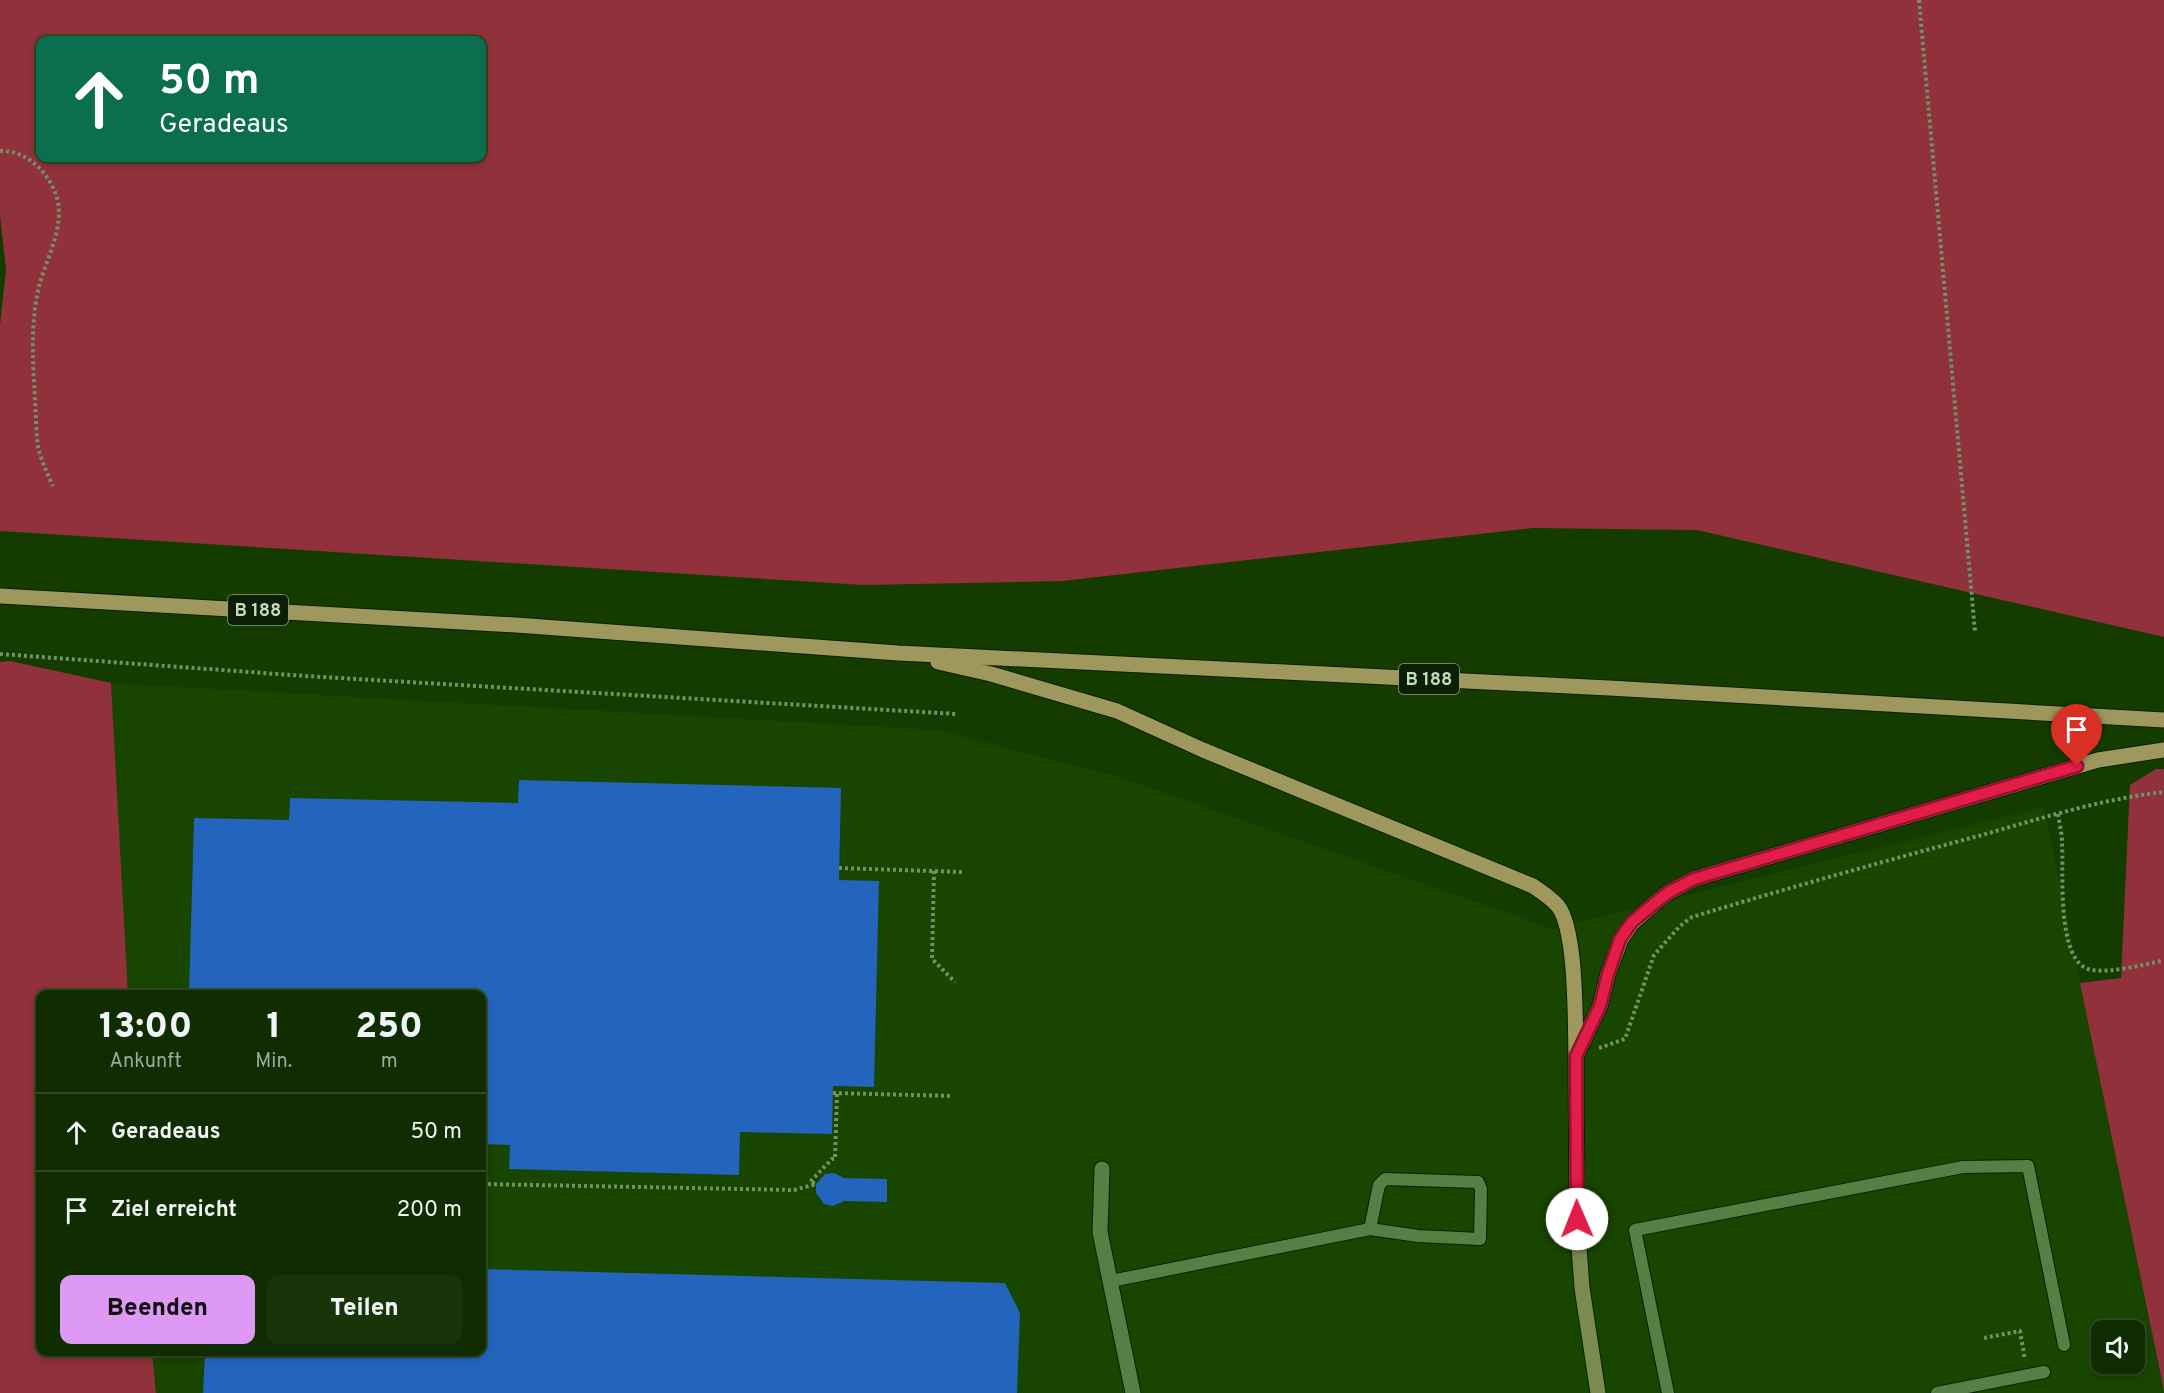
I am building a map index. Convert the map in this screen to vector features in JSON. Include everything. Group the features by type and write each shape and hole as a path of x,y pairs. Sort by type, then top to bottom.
{"main road":[{"name":"B 188","path":"0,596 505,624 898,652 2164,720"},
{"path":"898,652 991,674 1118,711 1203,750 1533,886 1559,908 1569,937 1574,981 1576,1056"},
{"path":"1576,1056 1600,1006 1620,939 1632,922 1669,892 1694,879 2098,760 2164,750"}],"street":[{"path":"1576,1056 1577,1219 1582,1288 1598,1393"},
{"path":"1102,1169 1100,1232 1133,1393"}],"lane":[{"path":"1668,1393 1635,1230 1963,1167 2028,1166 2064,1345"},
{"path":"1111,1281 1370,1229 1418,1236 1480,1239 1481,1189 1478,1182 1384,1179 1379,1185 1370,1229"},
{"path":"1936,1393 2044,1372"}],"path":[{"path":"1918,0 1975,632"},
{"path":"0,151 20,155 35,163 47,175 55,190 58,204 57,225 39,285 32,343 38,446 53,486"},
{"path":"0,654 329,677 957,714"},
{"path":"1576,1056 1625,1039 1654,955 1680,926 1692,917 1846,871 2058,814 2129,796 2164,792"},
{"path":"2058,814 2062,842 2062,889 2067,936 2074,958 2091,970 2134,967 2161,961"},
{"path":"839,868 962,873"},
{"path":"934,871 932,959 955,982"},
{"path":"486,1184 794,1190 816,1184 810,1182 832,1159 835,1159 835,1093 953,1096"},
{"path":"1984,1338 2020,1331 2028,1375"}],"shaded area":[{"path":"0,0 2164,0 2164,637 1697,530 1533,528 1062,581 864,585 0,531 0,325 6,269 0,215"},
{"path":"10,661 111,683 128,990 36,990 36,1356 152,1356 156,1393 0,1393 0,662"},
{"path":"111,683 938,730 1122,778 1553,929 2044,807 2164,1393 156,1393 152,1356 486,1356 486,990 128,990"},
{"path":"2156,769 2164,769 2164,1391 2080,983 2121,978 2130,785"}],"building":[{"path":"519,780 841,788 839,880 879,881 874,1087 833,1086 832,1134 740,1132 739,1175 509,1169 510,1145 486,1144 486,990 189,990 194,818 289,820 290,798 518,803"},
{"path":"834,1173 844,1178 887,1179 887,1202 844,1201 833,1206 824,1204 816,1193 816,1184 825,1174"},
{"path":"486,1269 1005,1283 1020,1313 1017,1393 203,1393 205,1356 486,1356"}],"route":[{"path":"1577,1219 1576,1056 1600,1006 1620,939 1632,922 1669,892 1694,879 2077,766"}]}
